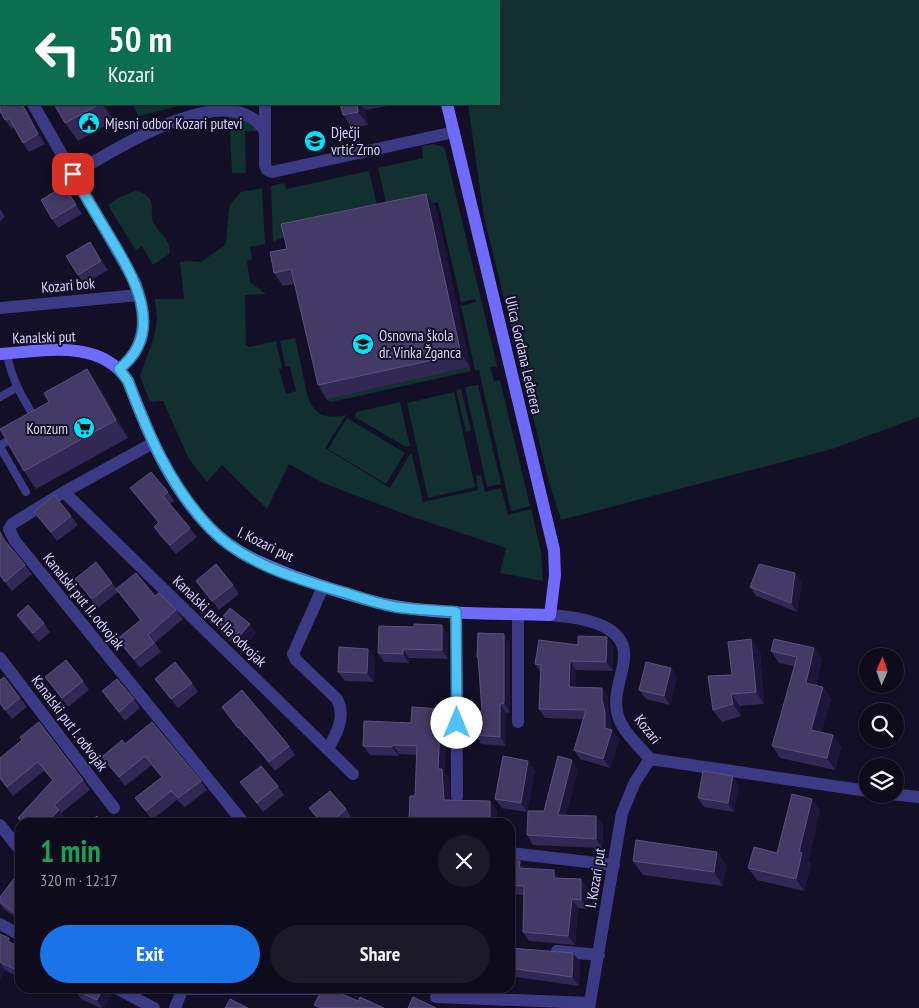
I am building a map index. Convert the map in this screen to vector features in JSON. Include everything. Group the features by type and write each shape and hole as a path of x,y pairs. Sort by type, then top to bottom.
{"street":[{"path":"34,105 130,272 139,295 143,326 141,338 132,358 119,369"},
{"path":"73,174 152,130 230,105"},
{"path":"265,105 264,165 267,170 272,172 454,132"},
{"name":"Ulica Gordana Lederera","path":"448,105 554,550 555,575 550,615"},
{"path":"218,110 240,111 256,119 265,132"},
{"name":"Kozari bok","path":"0,308 139,295"},
{"name":"Kanalski put","path":"4,354 71,350 88,352 99,356 119,369 128,381 142,418"},
{"name":"I. Kozari put","path":"142,418 163,463 183,496 211,529 228,544 246,556 270,567 324,587 380,603"},
{"name":"Kanalski put II. odvojak","path":"153,443 64,492 12,524 9,530 15,541 240,818"},
{"name":"Kanalski put IIa odvojak","path":"64,492 353,774"},
{"path":"324,587 308,617 293,654 296,660 337,699 340,706 339,727 328,749"},
{"name":"Kozari","path":"380,603 456,612 550,615 587,620 601,624 617,636 623,646 624,657 616,697 618,717 631,737 650,759 859,790"},
{"path":"456,612 457,796"},
{"path":"518,614 518,722"},
{"name":"Kanalski put I. odvojak","path":"0,658 114,808"},
{"name":"I. Kozari put","path":"590,1005 622,812 635,782 650,759"},
{"path":"904,795 919,797"},
{"path":"0,825 15,844"},
{"path":"515,854 614,865"},
{"path":"0,924 15,932"},
{"path":"540,950 599,954"},
{"path":"126,993 154,1008"},
{"path":"175,1008 181,993"},
{"path":"436,997 590,1005"}],"lane":[{"path":"4,354 16,388 39,424 31,428"},
{"path":"0,397 16,388"},
{"path":"23,433 0,446 26,492"}],"green space":[{"path":"500,0 919,0 919,417 832,449 561,520 549,482 484,217 468,105 500,105"},
{"path":"133,105 183,105 139,116"},
{"path":"229,114 256,125 256,131 245,131 246,173 232,173"},
{"path":"434,144 443,147 445,150 497,366 490,367 494,381 500,380 530,506 511,511 479,370 475,370 461,306 476,302 475,299 461,302 438,202 402,210 387,207 378,168 423,158 422,146"},
{"path":"369,171 379,214 297,231 273,242 271,186 284,183 286,189"},
{"path":"262,188 265,244 250,247 252,259 247,261 250,282 266,294 245,295 246,345 249,347 276,341 282,368 279,369 286,394 296,391 290,366 286,367 280,341 295,338 308,398 311,404 323,415 333,417 346,415 325,448 390,488 410,454 412,455 423,502 478,490 476,476 481,475 485,492 501,488 508,515 531,509 541,552 543,581 500,573 506,548 410,516 323,483 289,464 267,509 222,465 207,482 189,459 163,401 150,402 140,376 154,337 157,320 155,299 184,299 180,262 201,262 224,246 230,205 241,192"},
{"path":"135,191 142,193 151,201 153,221 165,238 170,250 169,254 153,265 142,246 136,250 133,246 108,205 118,198"},
{"path":"309,334 470,367 471,371 331,402 322,393"},
{"path":"478,385 501,484 487,487 465,387"},
{"path":"461,389 471,431 466,432 456,390"},
{"path":"454,392 475,487 428,498 407,403"},
{"path":"400,402 410,446 406,447 355,417 356,412"},
{"path":"347,418 405,453 386,484 328,449"}],"building":[{"path":"0,105 23,105 38,134 23,143 9,118 5,120 0,111"},
{"path":"55,105 98,105 65,123"},
{"path":"340,105 357,105 358,112 343,115"},
{"path":"64,186 76,205 52,219 41,200"},
{"path":"426,194 461,354 318,385 291,269 274,273 270,252 287,249 281,224"},
{"path":"90,242 101,261 78,275 66,256"},
{"path":"87,369 116,420 24,471 0,429 49,402 44,393"},
{"path":"151,472 168,492 163,496 190,528 170,545 154,527 159,522 130,488"},
{"path":"54,495 71,516 51,532 34,512"},
{"path":"0,532 25,565 5,582 0,575"},
{"path":"96,562 112,583 92,599 75,579"},
{"path":"216,564 233,585 212,601 196,581"},
{"path":"759,564 795,573 791,603 750,587"},
{"path":"136,573 155,596 159,593 176,610 148,635 154,643 134,659 117,639 141,620 116,589"},
{"path":"28,605 44,623 33,633 17,615"},
{"path":"230,608 250,624 235,641 216,625"},
{"path":"414,624 442,625 442,650 403,649 403,654 378,653 379,626 414,627"},
{"path":"478,633 504,634 504,703 500,704 500,737 475,735 476,711 482,711 477,657"},
{"path":"578,636 607,637 606,662 570,661 569,687 602,688 605,728 612,730 603,759 574,750 586,710 539,709 541,665 535,664 539,640 578,645"},
{"path":"751,639 756,692 731,694 733,704 713,710 708,676 732,675 728,642"},
{"path":"774,639 814,648 806,683 823,687 811,730 833,735 827,758 772,746 797,657 771,651"},
{"path":"339,647 368,649 367,673 338,672"},
{"path":"66,660 83,681 62,698 45,677"},
{"path":"175,662 192,683 171,699 155,679"},
{"path":"646,662 671,668 664,696 639,690"},
{"path":"4,677 20,698 5,710 0,703 0,680"},
{"path":"117,679 134,699 119,712 102,691"},
{"path":"242,690 289,746 269,762 222,707"},
{"path":"412,707 441,709 438,769 442,769 444,800 490,801 490,818 409,818 410,796 415,796 417,746 363,746 364,721 411,723"},
{"path":"39,722 83,780 54,805 59,810 52,818 18,818 53,780 38,762 7,787 0,778 0,758 22,740 20,737"},
{"path":"152,722 201,781 178,798 171,791 146,811 135,798 162,777 145,756 119,777 102,757 122,740 125,744"},
{"path":"503,756 528,761 521,803 495,799"},
{"path":"558,756 572,760 558,815 596,816 596,839 527,835 528,811 544,811"},
{"path":"261,766 278,786 257,803 240,782"},
{"path":"703,771 733,776 728,803 698,798"},
{"path":"330,791 346,809 336,818 318,818 309,808"},
{"path":"792,794 812,799 799,852 802,853 796,879 748,868 754,847 777,853"},
{"path":"636,840 717,852 714,872 633,861"},
{"path":"515,861 520,861 519,868 554,870 554,878 581,879 581,900 572,899 568,936 523,932 524,886 515,885"},
{"path":"15,878 15,914 0,902 0,897"},
{"path":"0,934 9,938 8,941 15,945 15,970 0,962"},
{"path":"515,948 573,953 572,977 515,969"},
{"path":"82,993 100,993 97,1000"},
{"path":"320,993 340,993 358,1001 360,997 384,1008 320,1008 314,1005"},
{"path":"413,997 436,1008 408,1008"},
{"path":"230,999 248,1008 225,1008"}],"place":[{"name":"Mjesni odbor Kozari putevi","path":"89,123"},
{"name":"Dječji vrtić Zrno","path":"315,141"},
{"name":"Osnovna škola dr. Vinka Žganca","path":"363,344"},
{"name":"Konzum","path":"84,428"}],"route":[{"path":"73,174 136,284 141,303 143,326 141,338 132,358 119,369 128,381 163,463 176,486 191,507 228,544 246,556 270,567 324,587 380,603 456,612 457,723"}]}
